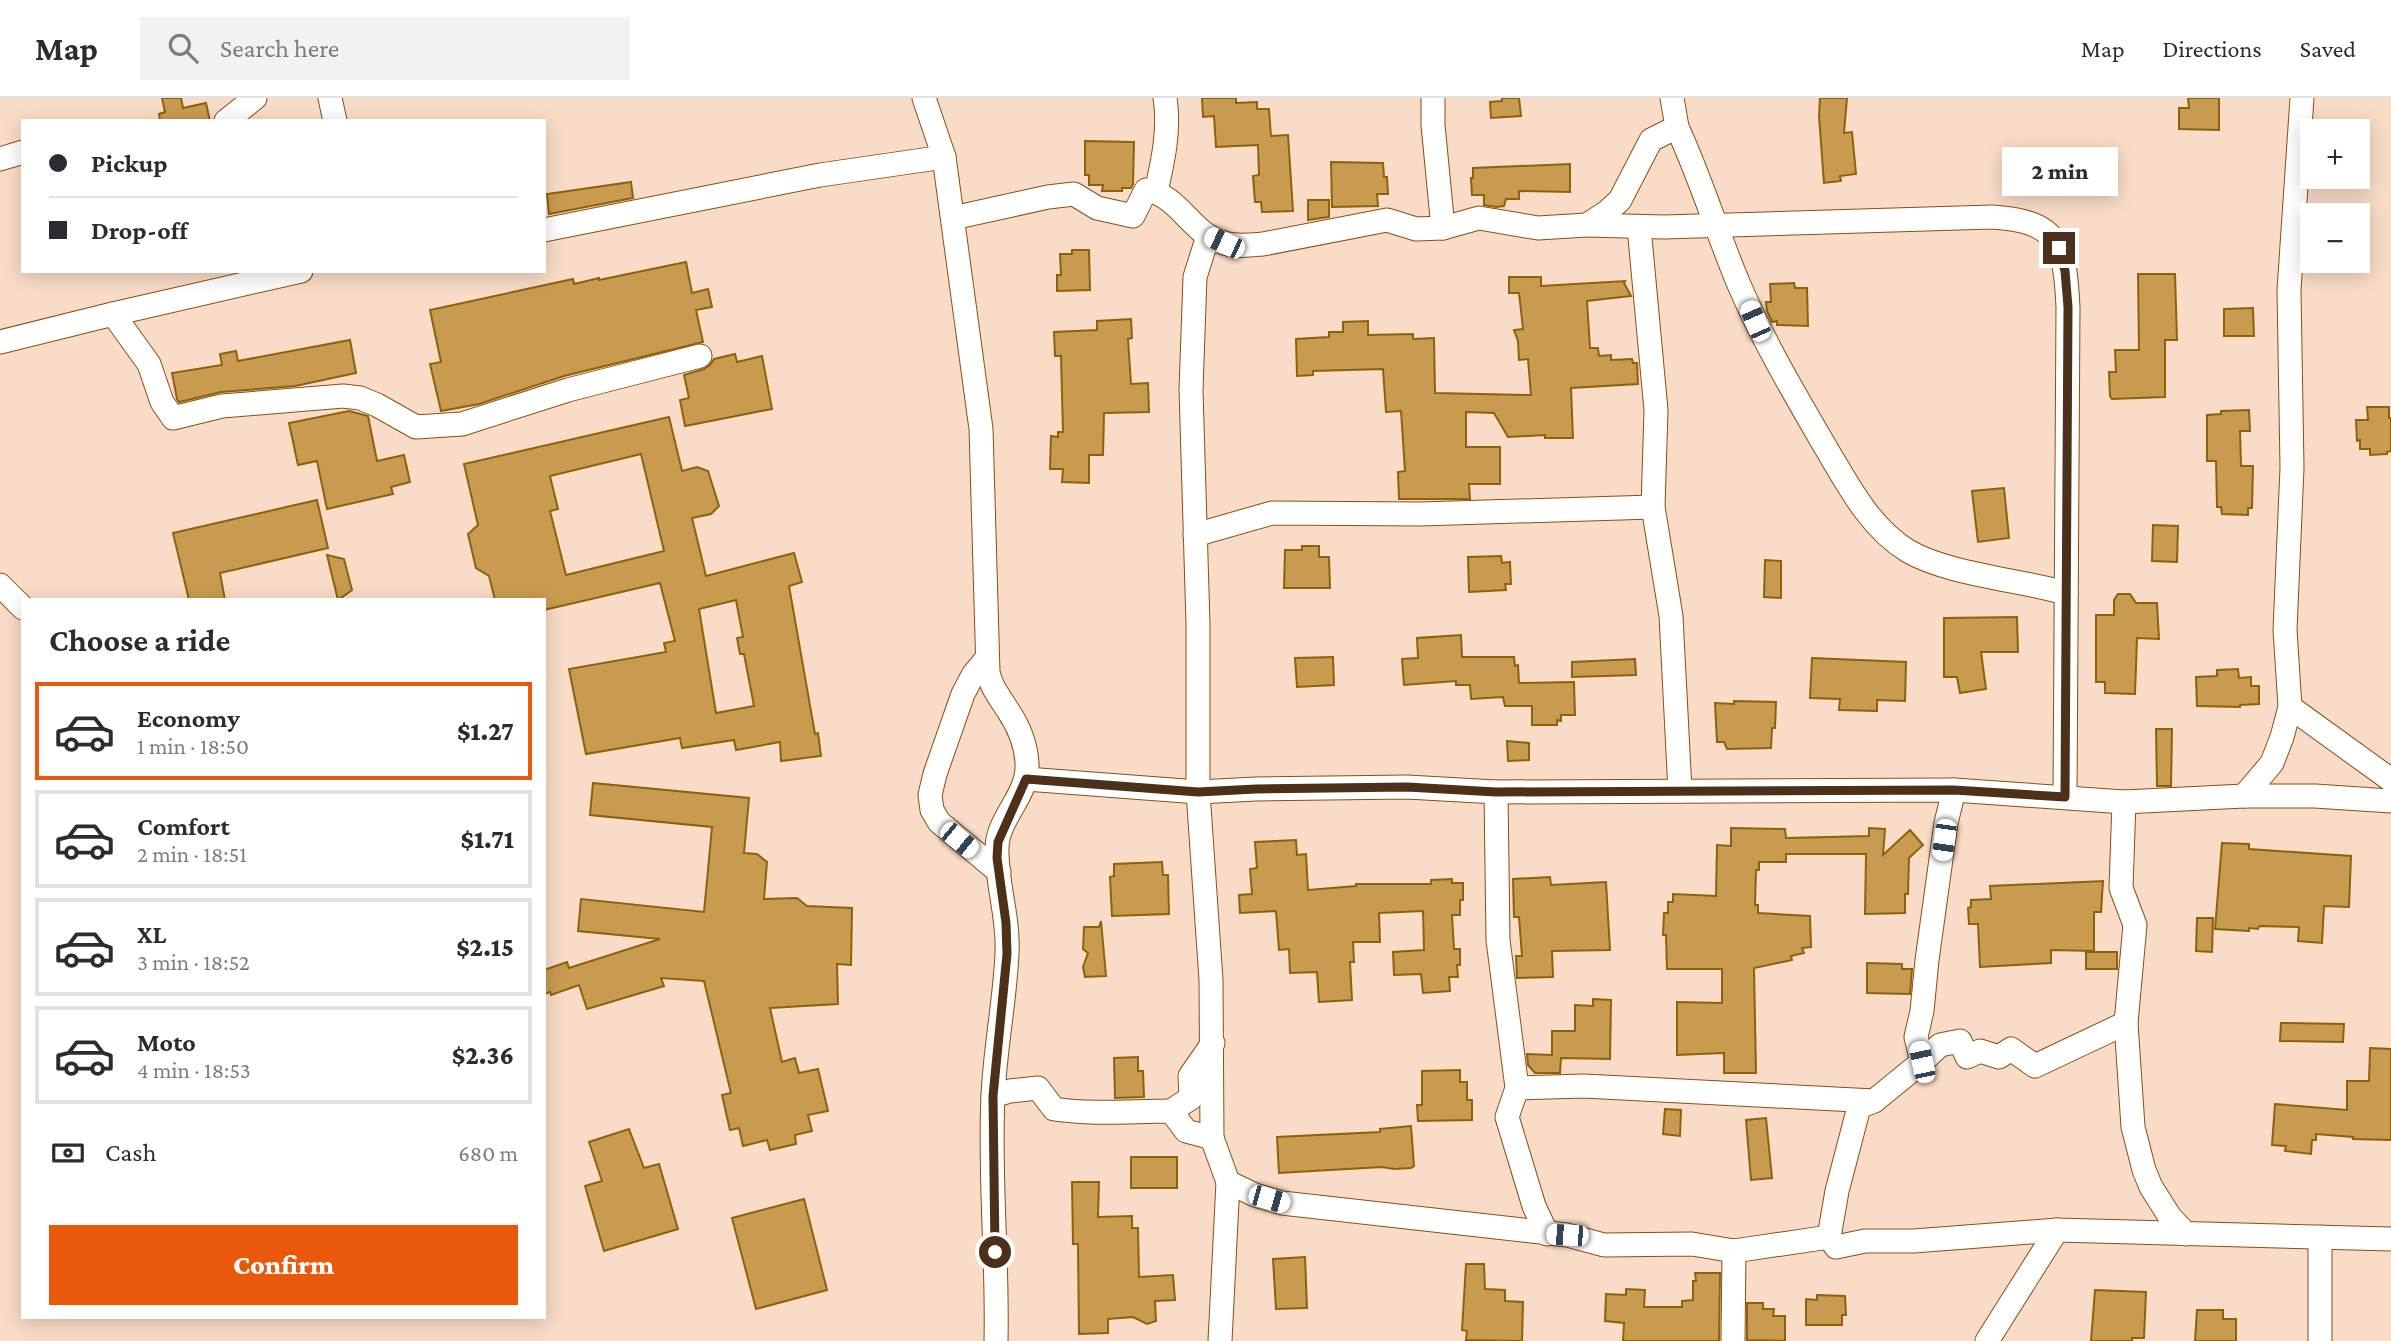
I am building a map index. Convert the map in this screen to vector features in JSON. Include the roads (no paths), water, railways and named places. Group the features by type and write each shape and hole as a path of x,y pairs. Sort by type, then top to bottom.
{"street":[{"path":"229,119 255,98"},
{"path":"330,98 335,119"},
{"path":"925,98 944,157 981,429 987,658 991,683 1020,731 1027,764 1026,779 999,837 997,858 1006,923 1007,954 993,1096 996,1341"},
{"path":"1156,192 1166,137 1165,98"},
{"path":"1433,98 1435,160 1443,228"},
{"path":"1672,98 1677,127 1764,341 1857,498 1882,530 1905,550 1928,560 2066,593"},
{"path":"2244,796 2272,763 2290,706 2285,630 2292,468 2289,290 2302,98"},
{"path":"1587,225 1620,200 1651,140 1677,127"},
{"path":"0,159 21,153"},
{"path":"546,230 820,175 944,157"},
{"path":"953,218 1048,197 1074,194 1097,208 1133,216 1146,190 1156,192 1172,203 1208,236 1224,243 1243,246 1387,220 1416,229 1443,228 1479,218 1538,228 1992,218 2025,221 2049,233 2063,258 2068,307 2065,797"},
{"path":"1639,227 1657,410 1653,507 1671,616 1680,791"},
{"path":"1208,236 1195,277 1191,390 1198,792 1211,980 1212,1138 1228,1182 1220,1341"},
{"path":"0,342 293,273"},
{"path":"113,314 149,364 162,402 173,418 222,406 321,400 343,396 360,398 377,405 416,427 462,424 568,390 700,356"},
{"path":"1195,535 1272,513 1421,514 1653,507"},
{"path":"0,585 21,606"},
{"path":"987,658 973,675 963,694 930,794 932,810 939,822 999,872"},
{"path":"2290,706 2391,780"},
{"path":"1026,779 1198,792 1407,787 1496,792 1954,790 2124,802 2244,796 2315,796 2391,801"},
{"path":"1922,1062 1916,1037 1922,1011 1946,824 1954,790"},
{"path":"1496,792 1497,940 1517,1088 1507,1117 1534,1206 1547,1234"},
{"path":"2124,802 2121,888 2135,925 2126,1023 2133,1127 2144,1170 2170,1217 2186,1234"},
{"path":"2126,1023 2035,1066 2011,1049 1999,1057 1980,1051 1967,1057 1960,1041 1940,1045 1874,1101 1859,1107 1843,1164 1829,1237 1836,1247 1865,1241 1914,1241 2057,1230 2391,1239"},
{"path":"993,1096 1038,1088 1054,1109 1110,1114 1171,1111 1191,1098 1190,1076 1213,1043"},
{"path":"1517,1088 1584,1086 1874,1101"},
{"path":"1171,1111 1186,1130 1212,1138"},
{"path":"1228,1182 1255,1195 1282,1203 1567,1235 1604,1245 1692,1244 1734,1251 1829,1237"},
{"path":"1987,1341 2057,1230"},
{"path":"2320,1237 2320,1341"},
{"path":"1733,1341 1734,1251"}]}
